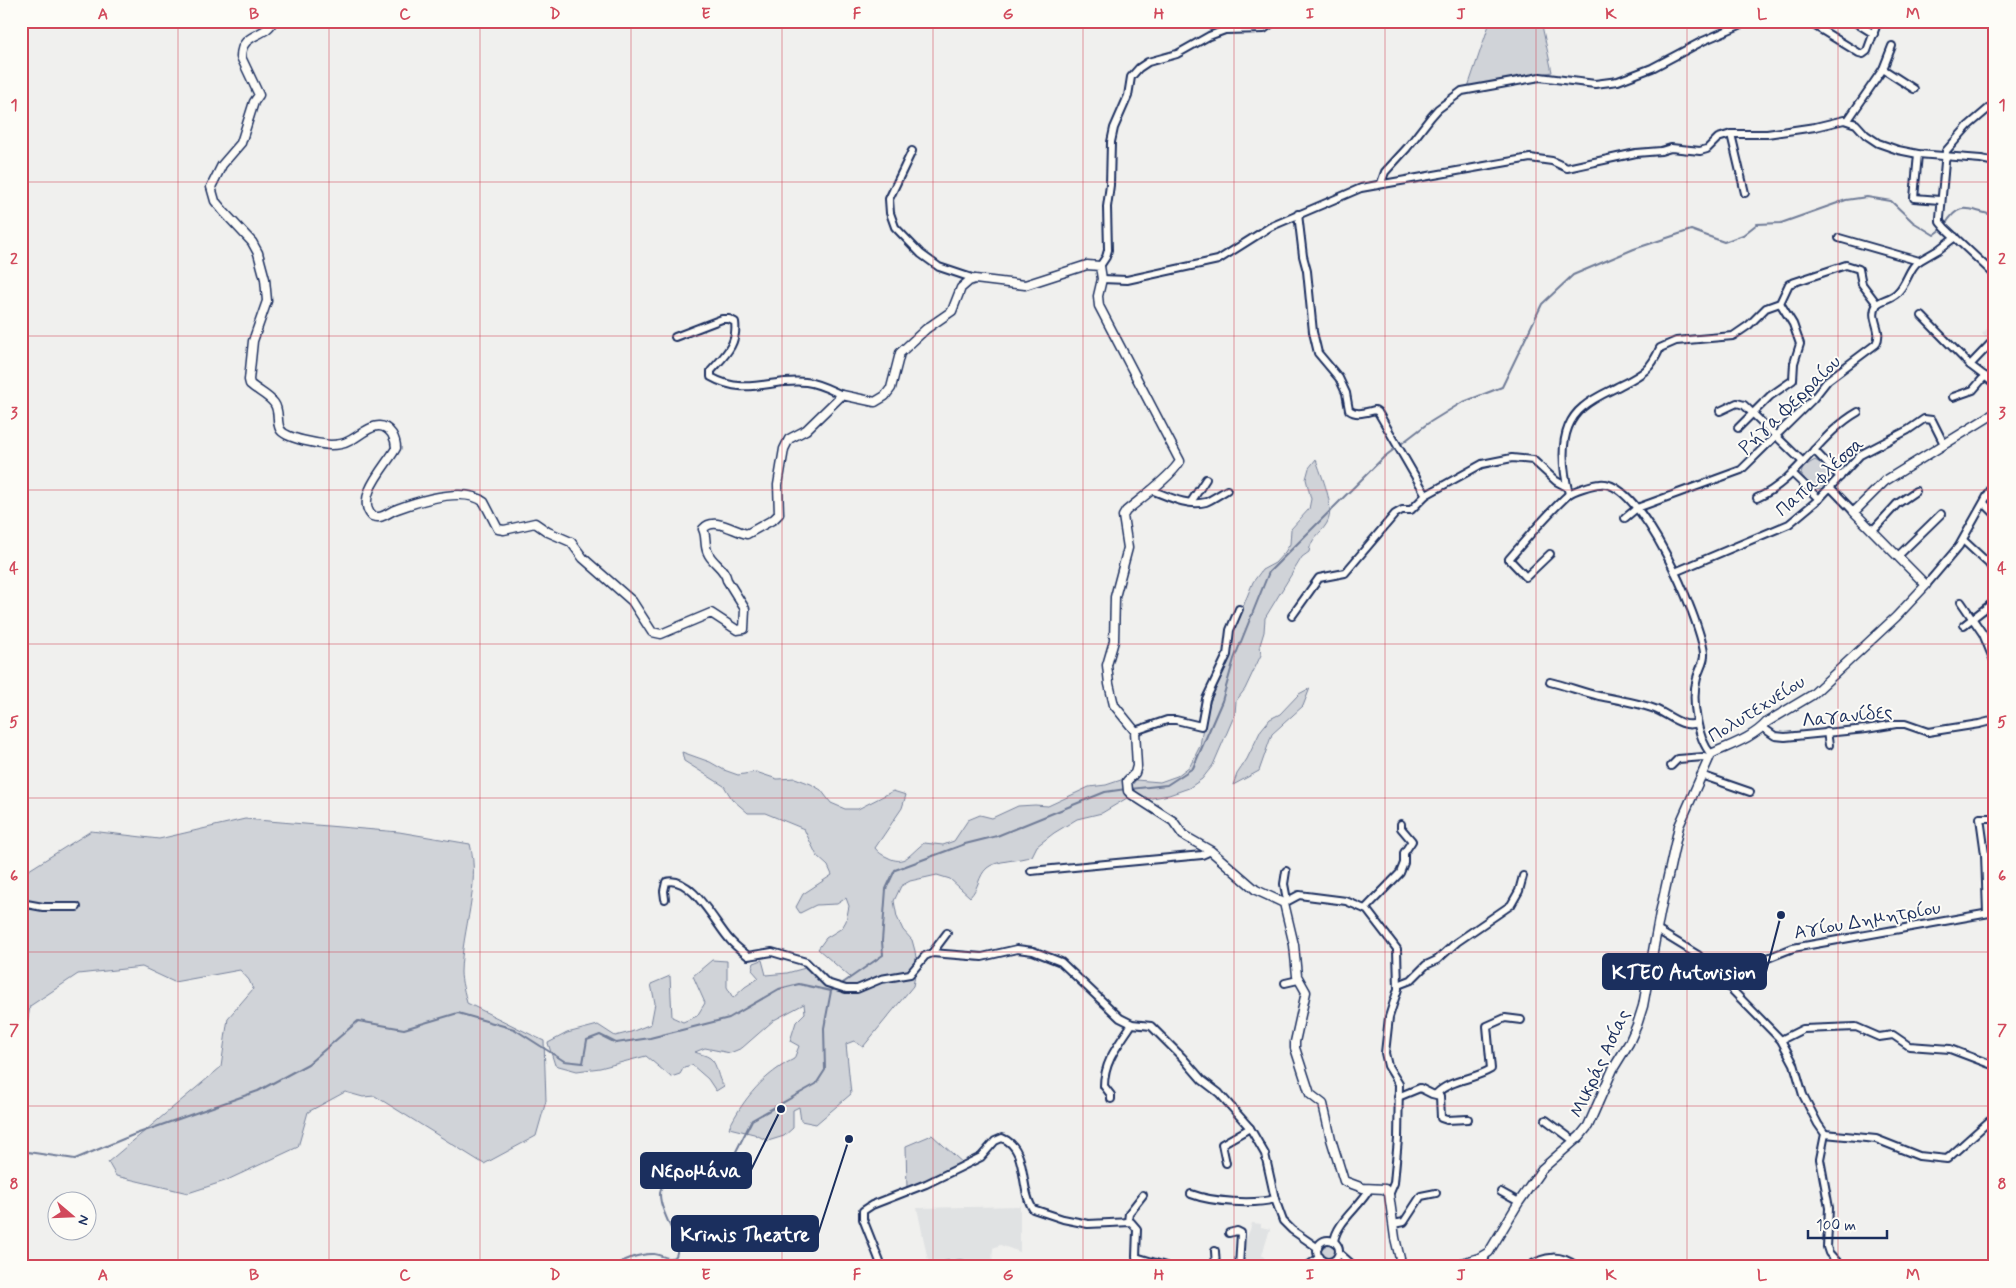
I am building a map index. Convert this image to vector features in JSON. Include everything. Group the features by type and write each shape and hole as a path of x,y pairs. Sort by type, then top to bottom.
{"street":[{"path":"272,21 268,28 249,38 241,51 241,57 259,95 254,102 241,143 222,165 211,187 216,200 224,212 252,242 258,253 265,279 267,301 253,341 249,380 254,387 273,402 276,407 279,427 283,433 311,443 332,445 350,441 361,432 374,426 382,426 389,430 396,442 396,448 371,484 368,512 372,516 381,517 395,509 450,495 476,497 484,502 498,528 504,530 536,523 548,532 571,542 583,558 632,602 652,632 661,634 711,613 736,630 742,630 746,622 745,609 727,580 726,575 708,555 706,550 707,537 703,529 708,524 716,523 747,534 774,519 779,514 778,485 784,449 789,438 806,430 842,395"},
{"path":"1275,21 1264,29 1225,30 1209,36 1177,54 1148,62 1139,68 1131,77 1128,96 1110,142 1110,185 1107,207 1108,250 1100,266 1102,279 1098,296 1099,306 1179,458 1177,466 1126,511 1123,516 1128,548 1115,597 1114,641 1107,665 1108,684 1114,705 1134,731 1137,766 1135,772 1128,779 1127,788 1132,795 1173,821 1183,835 1211,852 1256,890 1286,901 1299,895 1346,901 1365,909 1396,946 1398,985 1389,1017 1385,1053 1388,1066 1398,1083 1398,1139 1394,1183 1389,1195"},
{"path":"1381,183 1385,172 1407,148 1438,108 1462,91 1540,77 1595,84 1618,81 1652,68 1696,44 1749,21"},
{"path":"1807,21 1859,54 1867,51 1878,21"},
{"path":"1853,21 1874,34"},
{"path":"1848,120 1883,69 1892,46"},
{"path":"1883,69 1914,89"},
{"path":"1995,103 1962,132 1947,149 1944,156 1940,200 1940,218 1945,228 1995,275"},
{"path":"1102,279 1127,280 1218,260 1258,234 1298,214 1361,188 1530,158 1552,161 1567,168 1636,153 1661,151 1671,148 1700,151 1707,148 1718,138 1731,134 1767,134 1848,120 1856,124 1866,135 1878,143 1898,150 1918,154 1981,159 1995,162"},
{"path":"1731,134 1744,193"},
{"path":"912,151 889,199 890,213 895,227 921,254 938,267 975,279 1025,285 1087,265 1100,266"},
{"path":"1918,154 1914,198 1940,200"},
{"path":"1298,214 1303,256 1307,271 1313,332 1318,353 1339,378 1346,393 1349,410 1360,414 1375,410 1378,412 1426,495"},
{"path":"1568,490 1564,458 1565,442 1574,416 1583,407 1643,374 1653,362 1660,348 1668,343 1733,336 1749,325 1766,308 1780,303 1789,284 1846,265 1859,269 1862,284 1876,304 1898,293 1914,264 1943,247 1955,237"},
{"path":"1839,238 1919,261"},
{"path":"675,337 722,319 729,319 735,322 736,331 728,353 711,371 711,377 725,383 749,387 806,382 842,395 875,402 885,396 891,388 900,353 926,329 952,311 961,288 975,279"},
{"path":"1738,428 1772,394 1791,383 1794,378 1794,362 1800,344 1793,324 1780,303"},
{"name":"Ρήγα Φερραίου","path":"1625,518 1637,508 1742,470 1813,399 1828,380 1876,344 1878,333 1873,316 1876,304"},
{"path":"1922,316 1970,365 1995,384"},
{"path":"1970,365 1992,342"},
{"path":"1952,397 1973,390 1985,376"},
{"path":"1720,411 1739,403 1745,406 1803,462"},
{"path":"1757,498 1774,490 1839,424 1858,412"},
{"path":"1854,512 1883,483 1995,413"},
{"name":"Παπαφλέσσα","path":"1675,572 1783,527 1799,517 1819,499 1860,455 1908,430 1924,419 1932,420 1944,444"},
{"path":"1814,450 1840,477"},
{"path":"1292,616 1319,578 1345,573 1395,514 1402,510 1411,510 1426,495 1487,462 1512,458 1533,460 1568,490"},
{"path":"1792,473 1819,499"},
{"path":"1190,502 1206,479"},
{"name":"Πολυτεχνείου","path":"1657,930 1679,826 1710,756 1742,740 1767,722 1812,696 1896,617 1926,585 1963,540 1995,482"},
{"path":"1550,554 1526,577 1509,559 1568,490 1598,484 1606,484 1619,491 1637,508 1663,548 1693,613 1704,655 1696,682 1698,723 1705,747 1710,756 1678,759 1672,766"},
{"path":"1830,487 1926,585"},
{"path":"1151,490 1190,502 1204,502 1227,490"},
{"path":"1873,530 1897,504 1916,491"},
{"path":"1984,503 1995,514"},
{"path":"1898,556 1941,514"},
{"path":"1963,540 1995,572"},
{"path":"1964,625 1995,601"},
{"path":"1960,602 1986,641 1994,661"},
{"path":"1134,731 1166,720 1176,720 1200,726 1206,699 1224,664 1230,630 1239,609"},
{"path":"1550,682 1600,696 1634,702 1658,710 1685,724 1693,725 1698,723"},
{"name":"Λαγανίδες","path":"1762,727 1774,735 1781,736 1866,729 1896,724 1905,724 1928,732 1995,720"},
{"path":"1827,732 1829,745"},
{"path":"1701,775 1750,792"},
{"path":"1987,913 1985,854 1980,818 1995,818"},
{"path":"1365,909 1395,879 1404,866 1404,854 1412,841 1401,828 1401,824"},
{"path":"1031,871 1202,855 1211,852"},
{"path":"1286,871 1284,884 1298,980 1306,992 1295,1048 1312,1096 1323,1103 1330,1135 1344,1181 1351,1185 1385,1189 1389,1195 1392,1224 1402,1267"},
{"path":"1398,985 1414,979 1426,965 1445,954 1457,942 1511,905 1518,896 1523,876"},
{"path":"665,899 666,882 670,880 690,889 729,939 748,956 772,952 806,962 827,983 846,989 857,989 881,979 910,974 925,956 932,953 982,957 1017,949 1038,952 1061,962 1120,1018 1132,1024 1151,1026 1202,1080 1219,1093 1250,1128 1266,1154 1275,1199 1286,1224 1318,1248 1320,1258 1331,1264 1338,1253 1338,1247 1334,1242 1324,1241 1318,1248"},
{"path":"21,903 43,907 77,907"},
{"name":"Αγίου Δημητρίου","path":"1727,985 1740,969 1793,948 1995,912"},
{"path":"1657,930 1698,955 1781,1040 1794,1064 1803,1095 1825,1134 1820,1159 1829,1208 1827,1247 1829,1253 1842,1267"},
{"name":"Μικράς Ασίας","path":"1486,1254 1494,1245 1519,1202 1542,1168 1584,1132 1588,1126 1613,1070 1637,1025 1643,1006 1657,930"},
{"path":"932,953 947,932"},
{"path":"1285,983 1298,980"},
{"path":"1436,1094 1451,1083 1479,1076 1491,1069 1487,1026 1505,1018 1521,1020"},
{"path":"1111,1099 1111,1095 1104,1086 1106,1066 1132,1024"},
{"path":"1781,1040 1803,1029 1856,1028 1879,1037 1893,1035 1909,1046 1950,1049 1995,1066"},
{"path":"1398,1097 1420,1088 1440,1096 1441,1118 1447,1120 1468,1119"},
{"path":"1825,1134 1876,1139 1919,1156 1948,1159 1995,1116"},
{"path":"1546,1120 1574,1141"},
{"path":"1226,1162 1222,1144 1250,1128"},
{"path":"882,1267 863,1219 863,1211 872,1205 926,1184 973,1161 980,1157 999,1138 1010,1141 1014,1147 1022,1171 1028,1200 1033,1209 1063,1219 1088,1224 1128,1222 1134,1224 1137,1229 1136,1257 1169,1267"},
{"path":"1334,1242 1338,1228 1361,1204 1370,1188"},
{"path":"1501,1192 1519,1202"},
{"path":"1392,1224 1404,1222 1420,1196 1436,1193"},
{"path":"1191,1194 1205,1199 1248,1202 1275,1199"},
{"path":"1128,1222 1129,1213 1143,1195"},
{"path":"1229,1233 1237,1231 1241,1233 1239,1267"},
{"path":"1215,1251 1216,1267"},
{"path":"1338,1253 1355,1267"},
{"path":"1449,1267 1460,1265 1486,1254"},
{"path":"1483,1267 1486,1254"},
{"path":"1528,1267 1539,1259 1548,1257 1570,1262 1578,1267"},
{"path":"1306,1267 1320,1258"},
{"path":"938,1267 953,1265 982,1267"}],"shaded area":[{"path":"1541,21 1552,72 1468,87 1490,22"},
{"path":"1995,320 1995,346 1982,334"},
{"path":"1316,459 1329,500 1330,508 1327,523 1314,539 1309,552 1302,557 1265,618 1264,632 1260,645 1261,655 1245,689 1236,701 1235,714 1213,765 1202,779 1189,788 1169,795 1147,799 1134,792 1132,785 1136,780 1160,782 1177,776 1190,766 1200,746 1204,720 1218,680 1226,668 1235,626 1253,582 1262,570 1275,563 1285,552 1290,544 1291,529 1309,509 1311,499 1306,479 1309,468"},
{"path":"1815,460 1824,465 1830,477 1828,483 1822,489 1812,488 1801,474 1803,467"},
{"path":"1310,688 1303,706 1272,734 1259,771 1233,785 1261,730 1270,719 1280,714 1299,694"},
{"path":"682,752 738,775 756,772 777,779 795,778 821,790 831,803 845,809 858,809 893,791 906,795 902,808 875,848 893,860 907,858 924,843 943,845 954,841 968,820 980,815 992,818 1018,806 1048,806 1089,787 1106,785 1127,778 1125,793 1127,798 1102,813 1077,819 1054,833 1037,846 1032,856 991,865 984,871 970,897 950,879 937,875 910,881 901,886 894,901 897,917 903,930 912,940 915,951 917,965 913,986 863,1047 854,1041 846,1044 851,1094 816,1124 801,1121 799,1107 793,1110 793,1128 784,1136 768,1141 754,1134 729,1128 748,1097 764,1079 794,1059 799,1046 790,1041 796,1022 805,1013 804,1004 774,1020 742,1048 730,1053 705,1048 695,1052 708,1057 715,1064 721,1083 724,1086 716,1091 708,1079 692,1065 684,1067 680,1074 671,1077 646,1056 600,1068 577,1071 555,1065 548,1043 567,1033 598,1025 615,1036 651,1024 655,1003 651,984 670,976 672,1017 683,1022 697,1016 705,1003 693,976 712,960 727,961 727,987 733,998 759,978 752,970 754,963 762,960 766,975 787,973 809,967 834,987 843,984 850,977 818,949 826,938 842,928 846,921 849,906 846,898 837,904 816,905 800,913 796,907 803,894 832,875 828,866 817,856 804,829 765,813 748,813 732,799 724,786 684,761"},
{"path":"245,819 399,832 470,844 473,875 462,956 463,988 467,1003 544,1041 546,1101 536,1136 484,1164 375,1096 363,1097 345,1092 308,1112 298,1147 225,1181 188,1193 116,1176 108,1162 221,1067 228,1018 253,989 249,980 240,970 174,982 142,967 78,974 30,1006 21,1062 21,875 91,831 159,839"},
{"path":"932,1135 965,1165 907,1189 906,1146"},
{"path":"1020,1206 1020,1252 1000,1245 993,1248 992,1265 966,1262 929,1265 917,1208"},
{"path":"1252,1223 1261,1224 1261,1227 1270,1229 1262,1255 1272,1267 1240,1267 1244,1243"},
{"path":"1331,1242 1337,1250 1331,1259 1324,1259 1319,1254 1320,1250"}],"waterway":[{"path":"1130,789 1167,785 1193,768 1222,701 1234,659 1269,572 1384,457 1427,424 1461,403 1502,387 1542,304 1573,275 1634,249 1691,230 1724,242 1743,235 1757,224 1781,223 1846,200 1867,197 1891,201 1913,222 1934,235 1942,229"},
{"path":"1945,225 1961,209 1995,215"},
{"path":"840,985 883,955 882,941 886,889 895,870 965,844 997,836 1105,792 1126,789"},
{"path":"21,1151 75,1159 133,1135 258,1091 308,1064 358,1021 404,1029 458,1013 514,1029 564,1061 583,1063 587,1040 600,1035 616,1043 650,1038 729,1018 779,989 799,984 831,991"},
{"path":"612,1267 637,1256 654,1254 670,1258 676,1256 676,1240 661,1201 660,1192 663,1185 672,1178 682,1178 703,1184 722,1179 752,1120 816,1084 825,1070 824,1028 831,991 836,988"}],"place":[{"name":"KTEO Autovision","path":"1781,915"},
{"name":"Νερομάνα","path":"781,1109"},
{"name":"Krinis Theatre","path":"849,1139"}]}
